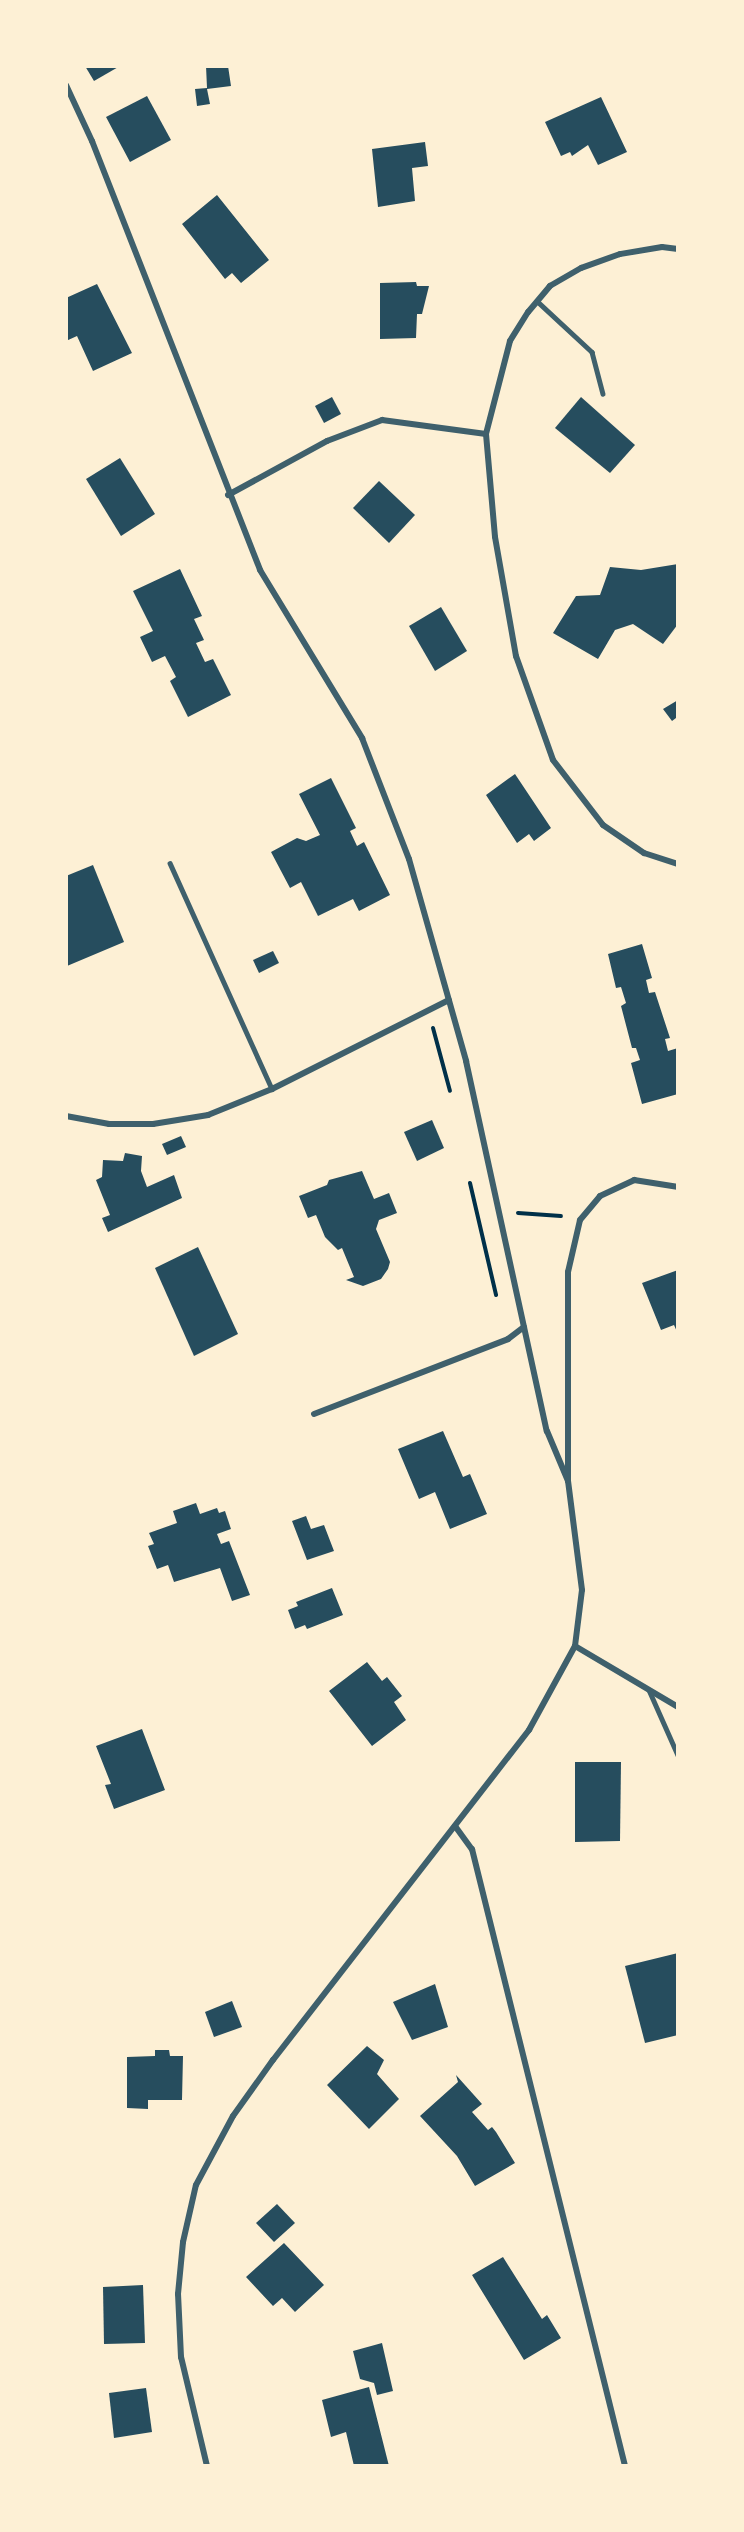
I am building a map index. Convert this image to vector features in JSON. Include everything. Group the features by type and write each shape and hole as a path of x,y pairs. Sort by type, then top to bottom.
{"street":[{"path":"66,85 141,266 228,495 260,570 362,738 409,859 449,1000 500,1209 547,1431 568,1481"},
{"path":"678,249 662,247 620,254 581,268 550,286 510,341 486,434 495,537 516,656 553,760 603,825 644,853 678,864"},
{"path":"228,495 327,441 382,420 486,434"},
{"path":"66,1116 109,1124 153,1124 208,1115 272,1089 449,1000"},
{"path":"207,2466 181,2357 178,2294 183,2242 196,2185 233,2116 273,2060 529,1730 574,1646 582,1590 568,1481 568,1272 580,1220 600,1196 634,1180 678,1187"},
{"path":"314,1414 508,1340 524,1327"},
{"path":"574,1646 678,1707"},
{"path":"455,1827 472,1849 625,2466"}],"lane":[{"path":"537,301 592,352 603,394"},
{"path":"170,863 272,1089"},
{"path":"649,1690 678,1755"}],"path":[{"path":"500,1209 531,1216 553,1215 580,1220"}],"building":[{"path":"85,66 120,66 94,81"},
{"path":"206,66 228,66 231,86 207,89 210,104 197,106 195,89 207,88"},
{"path":"147,96 171,140 130,162 106,117"},
{"path":"601,97 627,152 598,165 588,145 572,156 570,152 561,156 545,122"},
{"path":"425,142 428,166 412,168 415,201 378,207 372,149"},
{"path":"217,195 269,260 241,283 232,273 225,279 182,224"},
{"path":"416,282 417,286 429,286 422,314 417,314 416,338 380,339 380,283"},
{"path":"97,284 132,353 93,371 77,336 66,341 66,298"},
{"path":"332,397 341,414 324,423 315,406"},
{"path":"581,397 635,445 610,473 555,428"},
{"path":"120,458 155,514 121,536 86,479"},
{"path":"379,481 415,515 389,543 353,508"},
{"path":"678,564 678,624 663,644 633,624 615,630 598,659 553,633 576,596 600,595 610,567 641,570"},
{"path":"180,569 202,616 194,619 204,640 196,643 205,662 213,659 231,695 188,717 170,681 176,677 165,656 152,662 140,637 153,631 133,591"},
{"path":"441,607 467,651 435,671 409,626"},
{"path":"678,700 678,722 676,718 672,721 663,709"},
{"path":"515,774 551,828 534,841 529,834 517,843 486,795"},
{"path":"331,778 356,828 350,831 357,846 364,842 390,895 359,911 353,899 318,916 301,882 290,888 271,852 297,838 306,841 320,835 299,794"},
{"path":"93,865 124,942 67,966 66,876"},
{"path":"642,944 652,978 646,980 649,993 655,992 670,1038 665,1039 668,1051 678,1048 678,1094 642,1104 631,1063 640,1060 636,1048 632,1048 621,1006 626,1003 621,987 616,988 608,954"},
{"path":"273,951 279,963 259,973 253,960"},
{"path":"432,1120 444,1148 417,1161 404,1132"},
{"path":"181,1136 186,1147 167,1155 162,1144"},
{"path":"125,1153 142,1156 141,1171 147,1187 174,1175 182,1198 108,1232 102,1218 110,1215 96,1180 102,1177 103,1160 123,1161"},
{"path":"362,1171 374,1199 389,1193 397,1213 379,1220 376,1229 390,1262 388,1269 381,1279 363,1286 346,1280 354,1277 342,1248 338,1250 325,1237 316,1215 308,1218 299,1196 327,1185 329,1180"},
{"path":"198,1247 238,1334 194,1356 155,1268"},
{"path":"678,1270 678,1334 674,1325 661,1330 642,1283"},
{"path":"443,1431 463,1477 470,1474 487,1514 450,1529 435,1492 419,1499 398,1449"},
{"path":"196,1503 200,1514 217,1508 219,1513 225,1511 231,1529 217,1534 221,1544 229,1541 250,1595 232,1601 220,1568 174,1582 168,1565 157,1569 148,1546 154,1544 149,1533 177,1523 173,1511"},
{"path":"306,1516 311,1529 324,1525 334,1551 307,1560 292,1521"},
{"path":"332,1588 343,1615 307,1629 305,1625 295,1629 288,1610 298,1606 296,1602"},
{"path":"367,1662 382,1681 387,1677 402,1696 394,1702 406,1720 372,1746 329,1691"},
{"path":"142,1729 165,1790 114,1809 105,1785 111,1784 96,1746"},
{"path":"575,1762 621,1762 620,1841 575,1842"},
{"path":"678,1953 678,2035 645,2043 625,1966"},
{"path":"435,1984 448,2027 412,2040 393,2002"},
{"path":"232,2001 242,2027 214,2037 205,2012"},
{"path":"367,2046 384,2060 377,2074 399,2099 369,2129 327,2085"},
{"path":"155,2050 169,2050 170,2056 183,2056 182,2100 148,2100 148,2109 127,2108 127,2057 155,2056"},
{"path":"456,2075 482,2104 472,2112 488,2130 492,2127 515,2163 475,2186 457,2156 420,2116 458,2082"},
{"path":"277,2204 295,2223 274,2242 256,2223"},
{"path":"284,2243 324,2285 295,2312 282,2298 273,2306 246,2277"},
{"path":"503,2257 542,2319 547,2315 561,2338 524,2360 472,2275"},
{"path":"143,2285 145,2343 104,2344 103,2287"},
{"path":"382,2343 393,2391 377,2395 374,2383 360,2379 353,2351"},
{"path":"369,2387 389,2466 354,2466 346,2432 331,2437 322,2400"},
{"path":"146,2388 152,2432 114,2438 109,2393"}]}
